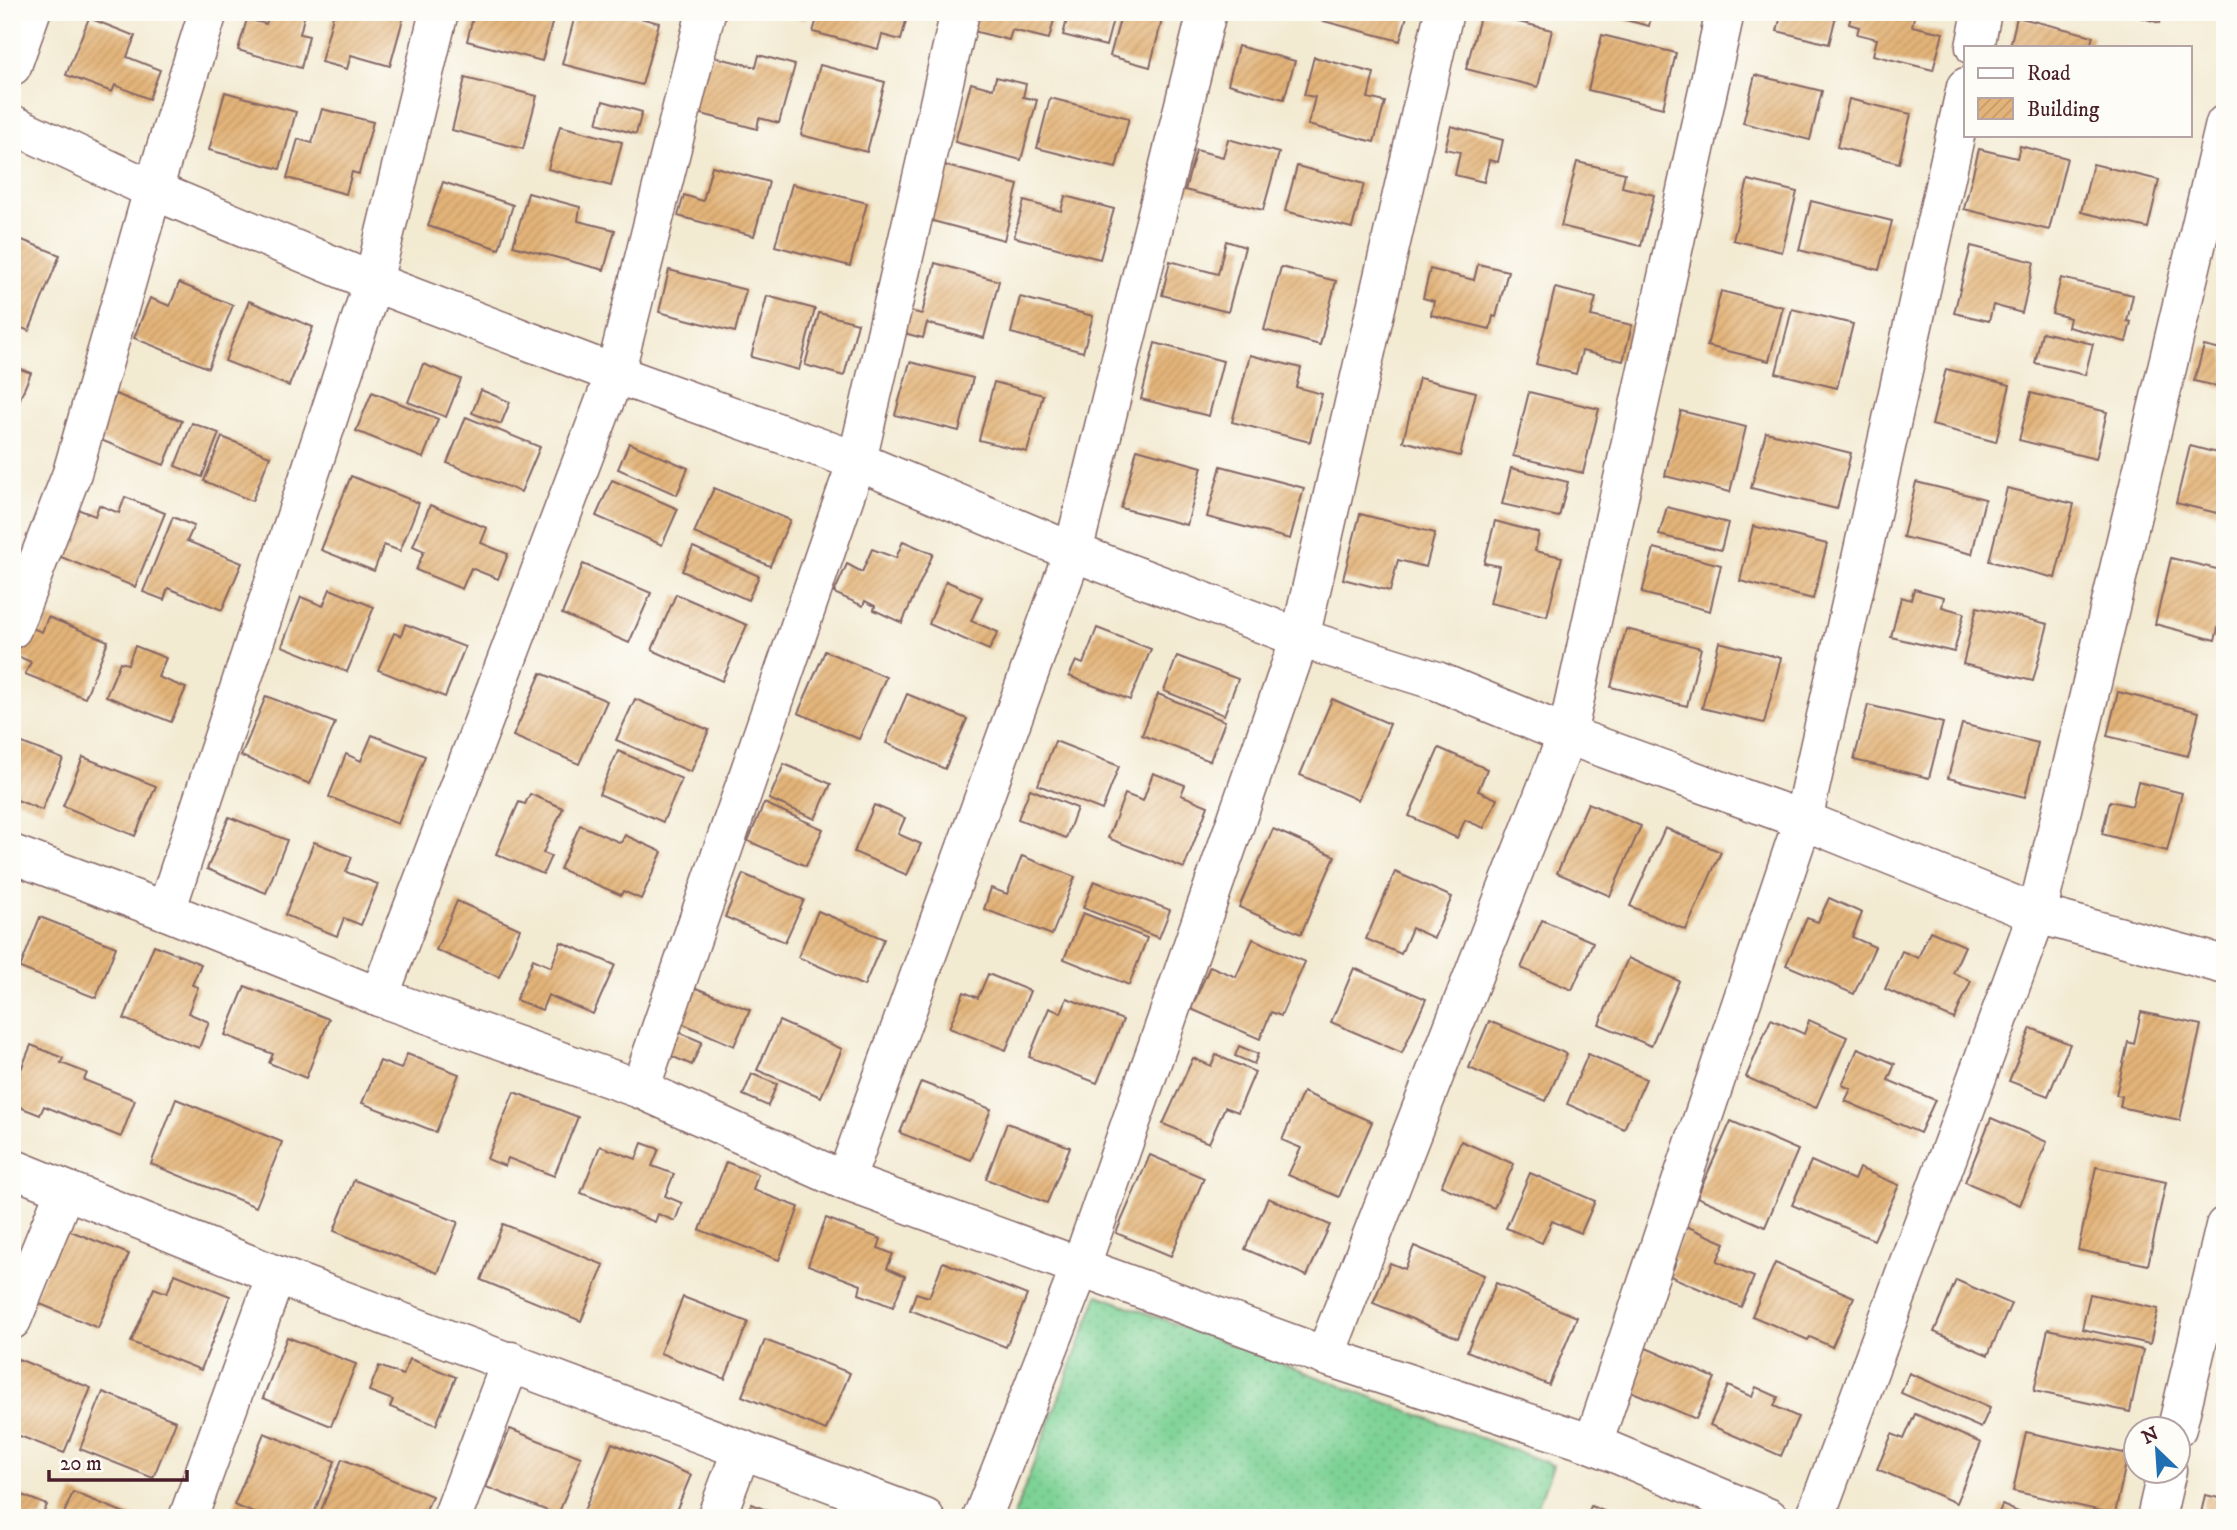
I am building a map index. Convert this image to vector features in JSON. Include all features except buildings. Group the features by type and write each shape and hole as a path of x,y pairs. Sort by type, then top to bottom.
{"street":[{"path":"12,66 31,12"},
{"path":"12,629 72,473 153,190 208,12"},
{"path":"166,911 373,282 439,12"},
{"path":"379,997 615,374 706,12"},
{"path":"640,1089 857,461 960,12"},
{"path":"845,1181 1073,552 1208,12"},
{"path":"982,1518 1080,1268 1300,638 1444,12"},
{"path":"1325,1356 1567,735 1725,12"},
{"path":"1975,46 1982,12"},
{"path":"1593,1444 1803,820 1964,96"},
{"path":"12,124 153,190 373,282 615,374 857,461 1073,552 1300,638 1437,681 1567,735 1803,820 2037,914 2225,965"},
{"path":"1815,1518 2037,914 2225,124"},
{"path":"12,854 166,911 379,997 640,1089 845,1181 1325,1356 1593,1444 1769,1518"},
{"path":"12,1168 276,1275 925,1518"},
{"path":"12,1320 65,1189"},
{"path":"2181,1414 2225,1226"},
{"path":"188,1518 276,1275"},
{"path":"452,1518 511,1361"},
{"path":"716,1518 742,1449"},
{"path":"2156,1518 2164,1484"}],"green space":[{"path":"1098,1295 1553,1465 1533,1518 1013,1518"}]}
